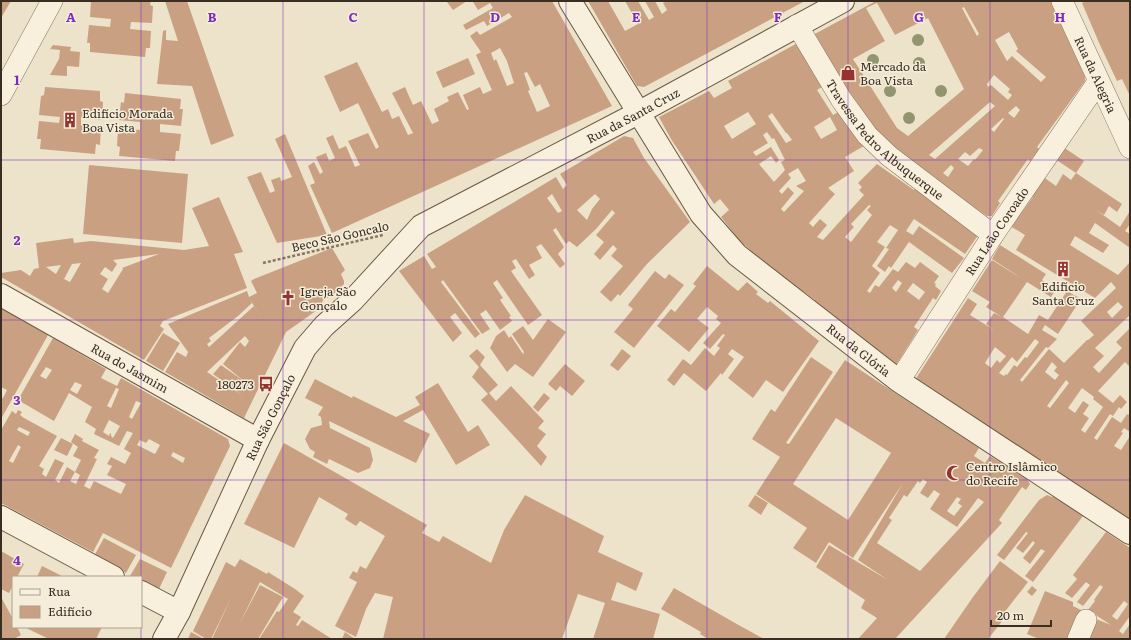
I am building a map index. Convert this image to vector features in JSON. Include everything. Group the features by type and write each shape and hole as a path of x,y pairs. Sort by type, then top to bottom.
{"street":[{"path":"1,95 52,1"},
{"name":"Rua da Glória","path":"570,1 701,214 737,255 899,381 1130,533"},
{"name":"Rua da Santa Cruz","path":"421,226 638,113 843,1"},
{"name":"Rua da Alegria","path":"1062,1 1098,82 1130,148"},
{"name":"Travessa Pedro Albuquerque","path":"797,25 841,99 867,135 889,156 993,235"},
{"name":"Rua Leão Coroado","path":"899,381 993,235 1098,82"},
{"name":"Rua São Gonçalo","path":"164,639 179,612 258,440 305,348 324,326 352,300 421,226"},
{"name":"Rua do Jasmim","path":"1,295 258,440"},
{"path":"1,517 111,576"},
{"path":"142,593 179,612"},
{"path":"1078,639 1086,620"}],"path":[{"name":"Beco São Goncalo","path":"263,263 421,226"}],"building":[{"path":"1,1 11,1 1,18"},
{"path":"91,1 151,1 150,5 153,6 152,23 131,22 130,29 151,31 150,48 146,48 145,57 90,52 90,43 87,43 89,25 110,27 111,19 90,17"},
{"path":"165,1 187,1 234,136 211,145 192,86 157,84 163,31 166,30 166,40 178,41"},
{"path":"467,1 453,10 447,2"},
{"path":"552,1 612,106 332,233 310,185 315,183 308,166 314,162 320,174 323,172 316,157 326,153 329,161 335,158 326,138 333,135 339,149 346,146 355,167 360,165 348,141 368,133 376,149 379,147 358,103 340,112 324,76 357,62 382,112 388,109 392,119 399,116 408,135 413,133 392,93 405,87 413,105 421,101 432,124 439,121 434,109 449,101 447,97 458,92 467,110 469,109 463,95 480,87 483,94 492,90 476,55 481,52 470,36 477,31 480,35 512,17 509,13 487,26 484,21 466,30 463,25 493,8 490,3 478,10 473,2","holes":["500,48 507,61 514,83 507,86 496,59 494,61 491,53","527,72 535,87 540,84 550,106 537,112 528,91 530,90 524,73"]},
{"path":"588,1 608,1 625,31 638,24 625,1 638,1 649,20 654,17 645,1 655,1 662,14 667,10 663,3 667,1 805,1 644,87 637,86"},
{"path":"876,1 1053,1 1085,75 1085,81 1037,147 1039,149 1030,161 1028,159 998,201 1000,203 992,216 987,216 934,180 936,178 878,142 811,36","holes":["877,3 895,35 928,18 964,89 908,136 897,128 853,59 885,41 866,8","964,7 979,34 977,36 962,8","1009,32 1018,49 1016,51 1046,77 1041,82 1012,56 1007,61 995,40","994,75 1010,89 1008,92 1012,95 1008,100 991,85 988,87 987,84","990,102 995,106 935,159 929,155","1016,106 1020,110 1014,118 1008,113","1003,118 1004,119 994,132 991,129","979,148 983,150 968,166 958,159 965,152 970,156","951,165 954,168 948,177 943,173"]},
{"path":"1086,1 1130,1 1130,96 1122,79 1117,81 1100,45 1082,3"},
{"path":"803,40 830,82 817,90 833,115 843,109 869,143 845,157 854,171 828,188 835,194 809,223 813,227 820,219 827,225 817,237 823,240 864,195 859,190 862,187 858,183 877,164 914,190 917,186 981,231 965,254 914,219 906,231 913,235 919,226 964,258 952,273 909,242 891,268 889,266 885,272 877,266 889,249 886,248 898,230 890,225 877,242 885,247 872,266 880,273 867,291 870,293 875,285 879,287 893,269 898,272 906,262 915,268 920,262 939,276 934,283 936,284 935,286 941,291 936,300 933,298 914,327 918,330 896,365 812,304 815,300 803,291 800,295 739,240 721,217 729,210 720,199 714,204 671,139 659,117 709,91 714,98 732,88 728,81","holes":["748,112 756,124 732,139 724,126","772,113 792,140 786,143 768,116","830,117 837,130 821,139 814,127","767,132 772,139 774,138 785,160 781,162 785,170 774,182 759,164 771,156 776,163 779,160 771,147 756,156 753,152 768,143 763,135","798,168 806,181 796,186 804,191 784,212 781,209 794,193 788,187 782,194 779,191 791,178 788,174","869,205 871,206 867,210 872,215 851,242 845,237 854,227 851,224","898,280 902,283 896,292 892,288","913,283 925,292 919,300 907,291"]},
{"path":"53,45 71,47 70,51 80,52 79,67 67,66 67,76 50,75 59,59 60,50 50,49"},
{"path":"468,58 475,74 443,88 436,72"},
{"name":"Edifício Morada Boa Vista","path":"45,87 100,91 100,101 103,102 102,120 81,118 81,125 101,127 100,145 96,144 95,154 40,149 41,139 37,139 39,121 59,123 60,117 39,115 41,96 44,95"},
{"path":"125,93 181,99 180,109 183,109 181,126 160,124 160,132 181,134 179,151 176,151 175,161 119,156 120,147 117,146 118,128 140,130 140,122 119,120 121,102 124,103"},
{"path":"285,134 327,235 277,243 247,177 261,172 270,193 275,191 271,180 280,177 281,181 292,177 275,139"},
{"path":"624,136 633,138 644,158 690,222 647,264 620,296 618,294 611,302 600,292 623,266 611,256 617,249 613,245 600,260 594,254 604,242 596,235 615,213 612,210 596,229 577,247 569,241 566,244 556,228 553,230 564,247 558,254 565,264 560,268 541,244 536,247 542,258 529,265 535,275 529,279 516,259 512,261 516,268 511,271 542,315 528,325 497,280 493,283 503,298 500,300 511,316 509,317 512,321 500,330 486,310 480,314 490,329 482,334 443,280 441,282 480,334 475,338 455,313 450,317 462,333 453,342 399,271 424,256 432,269 436,267 427,254 556,177 563,189 567,185 560,174","holes":["552,194 562,211 558,213 547,198","595,194 600,199 592,209 587,220 577,210"]},
{"path":"1063,147 1084,161 1076,173 1055,159"},
{"path":"89,165 188,174 182,243 83,234"},
{"path":"1076,173 1122,204 1117,212 1109,206 1104,215 1096,210 1120,227 1130,211 1130,224 1125,231 1130,234 1130,248 1095,223 1089,233 1109,245 1103,253 1075,236 1070,245 1118,275 1130,262 1130,315 1095,348 1104,356 1093,367 1099,373 1122,348 1116,342 1130,328 1130,367 1125,362 1098,391 1113,403 1120,395 1127,402 1121,409 1119,407 1113,416 1110,414 1094,438 1097,440 1112,417 1121,423 1127,414 1128,415 1130,413 1130,432 1124,428 1121,432 1123,433 1114,446 1121,450 1130,436 1130,521 915,380 968,298 977,304 970,315 994,330 986,324 994,313 1002,317 986,307 990,302 972,291 992,260 1021,278 992,259 1000,245 1046,274 1042,280 1056,289 1051,297 1027,282 1003,317 1028,334 1039,315 1048,320 1067,291 1081,299 1058,334 1045,325 1042,330 1057,339 1048,348 1046,347 1020,380 1022,382 1049,349 1064,363 1094,335 1081,321 1116,288 1111,282 1095,298 1016,250 1025,235 1010,226 1016,212 1020,215 1033,197 1029,195 1042,176 1056,186 1063,174 1071,180","holes":["1118,302 1123,307 1112,318 1107,312","1035,339 1039,342 1027,358 1025,357 1017,367 1014,365 1007,375 1006,374 1004,376 999,373 1012,357 1017,362","995,347 1006,356 1000,363 997,360 991,368 985,363","1052,362 1057,367 1054,371 1059,375 1055,380 1045,372","1066,380 1069,383 1050,408 1047,406","1082,388 1094,397 1093,399 1103,407 1085,433 1081,430 1089,418 1083,414 1089,405 1083,401 1075,413 1068,408"]},
{"path":"219,197 243,252 234,254 247,288 163,321 160,326 164,329 144,360 1,277 1,273 21,270 30,276 34,269 39,268 36,243 73,238 74,243 91,241 184,250 209,246 192,208","holes":["159,254 122,268 123,269 108,293 102,289 108,279 100,274 105,267 112,272 117,264 113,260","81,263 70,282 64,279 72,264","61,265 56,274 46,267"]},
{"path":"332,248 345,270 341,274 344,284 333,295 323,300 320,308 286,332 244,418 165,372 177,352 186,357 188,352 168,324 247,291 249,297 257,293 251,281","holes":["250,299 254,306 209,347 207,344 211,341 209,338 238,316 252,303","245,336 249,341 245,347 240,342 223,364 245,382 221,365 213,374 243,396 207,372"]},
{"path":"707,266 738,291 747,282 758,292 756,294 768,303 770,301 819,341 783,392 766,380 753,398 728,378 744,357 732,349 728,354 734,359 722,375 721,373 706,391 684,373 674,386 667,380 683,359 691,365 705,348 714,356 720,348 717,346 725,335 723,334 710,349 703,343 721,323 716,319 718,316 707,307 697,319 709,328 689,352 657,326 671,309 675,312 696,286 693,284"},
{"path":"655,271 665,279 669,274 684,285 634,348 614,332 633,309 628,305"},
{"path":"1,308 48,335 1,419 1,398 3,398 7,390 1,387"},
{"path":"548,319 566,332 533,377 515,364 507,372 490,348 496,336 504,330 509,338 511,336 523,354 524,352 512,334 523,326 533,340"},
{"path":"163,333 180,343 163,371 146,361"},
{"path":"53,338 106,369 101,378 117,386 121,378 228,439 230,446 171,568 103,533 93,552 1,503 1,430 12,411 16,414 18,410 22,412 20,415 24,418 57,436 39,466 44,469 42,474 46,477 55,459 64,463 55,480 59,483 67,467 75,472 81,460 73,456 78,447 71,442 75,434 83,439 82,441 99,450 94,458 97,459 84,486 90,489 94,481 121,494 126,484 107,475 112,466 107,464 111,457 125,464 131,453 124,449 133,433 127,431 119,446 94,434 96,429 85,422 92,407 69,393 54,421 18,400","holes":["46,367 52,370 46,379 40,376","75,382 82,385 77,394 70,390","116,388 119,389 111,408 107,406","136,401 141,403 132,419 129,417","109,420 120,426 113,438 110,433 109,436 103,432","19,427 30,432 28,436 17,430","149,439 160,445 155,454 137,445 140,440 146,443","18,445 21,447 13,463 9,461","173,452 185,458 183,463 171,456","75,472 80,475 76,484 70,481"]},
{"path":"477,349 485,357 480,365 498,385 489,393 496,401 511,386 544,421 538,428 546,434 537,446 547,457 541,466 481,400 488,394 472,377 479,367 469,356"},
{"path":"622,349 631,356 618,371 610,365"},
{"path":"811,357 833,372 786,443 789,444 845,360 979,448 974,456 985,463 990,456 1027,479 1030,484 1026,490 1022,487 999,520 1002,523 895,639 858,639 877,618 861,608 865,600 816,567 829,545 888,580 858,560 903,483 853,558 829,542 816,563 793,548 807,528 756,494 780,457 752,439 771,409 775,412","holes":["836,418 891,453 848,520 793,484","923,479 927,482 920,493 928,498 934,490 940,494 930,509 957,527 978,498 984,502 920,571 877,543 892,520 889,518 904,495 907,497 918,481 920,483","957,497 961,499 958,503 962,506 954,516 947,511"]},
{"path":"565,364 585,381 572,396 560,386 556,391 548,384"},
{"path":"315,379 352,398 353,396 396,417 420,405 415,397 438,383 468,432 478,425 490,445 456,465 423,410 403,421 430,434 416,463 329,421 330,428 370,448 373,460 370,468 358,473 329,459 327,464 313,457 315,452 310,449 305,439 311,428 322,425 321,417 318,415 323,407 305,398"},
{"path":"544,393 550,398 538,412 533,407"},
{"path":"61,438 73,444 67,456 54,450"},
{"path":"284,443 427,525 422,533 439,542 443,536 491,563 504,530 525,495 604,536 598,552 643,573 636,591 617,582 611,600 660,614 653,639 593,639 605,603 578,594 562,639 383,639 393,597 375,593 366,609 356,637 335,626 357,582 349,578 353,571 357,573 360,566 366,569 385,536 360,521 356,526 345,519 348,514 319,497 294,548 244,524"},
{"path":"755,495 768,503 761,515 748,506"},
{"path":"1047,495 1053,496 1083,516 1033,582 1025,576 1045,551 1041,549 1030,564 1023,558 1035,543 1033,541 1023,553 1016,548 1028,533 1026,532 1004,560 997,555 1039,500"},
{"path":"1106,532 1130,548 1130,616 1119,631 1123,634 1130,624 1130,639 1088,639 1096,619 1111,625 1088,610 1103,587 1100,585 1083,606 1077,602 1090,585 1086,582 1072,598 1065,593 1077,579 1073,575","holes":["1124,601 1128,604 1117,620 1112,616"]},
{"path":"104,538 136,555 126,573 94,556"},
{"path":"1,551 24,564 18,576 12,576 12,587 9,593 1,589"},
{"path":"140,559 167,572 158,591 142,583 142,576 130,576"},
{"path":"240,559 267,574 268,572 304,596 293,612 301,617 296,625 298,626 302,620 332,639 259,639 277,611 279,612 288,599 260,582 239,625 260,585 283,597 258,639 212,639 232,596 211,639 206,639 193,631 226,562 235,567"},
{"path":"1000,561 1028,582 1000,618 1003,620 988,639 944,639 973,597"},
{"path":"42,566 62,576 37,576"},
{"path":"1032,586 1037,590 1032,596 1027,592"},
{"path":"674,588 764,639 708,639 700,634 701,632 661,609"},
{"path":"1045,591 1073,602 1073,606 1081,610 1069,639 1039,639 1027,634"},
{"path":"1,597 12,617 12,628 18,628 21,635 14,639 1,639"},
{"path":"26,628 102,628 96,639 49,639"},
{"path":"191,632 204,639 188,639"},
{"path":"345,632 355,639 342,639"}],"place":[{"name":"Mercado da Boa Vista","path":"848,73"},
{"name":"Edifício Morada Boa Vista","path":"70,120"},
{"name":"Edifício Santa Cruz","path":"1063,269"},
{"name":"Igreja São Gonçalo","path":"288,298"},
{"name":"180273","path":"266,384"},
{"name":"Centro Islâmico do Recife","path":"954,473"}]}
